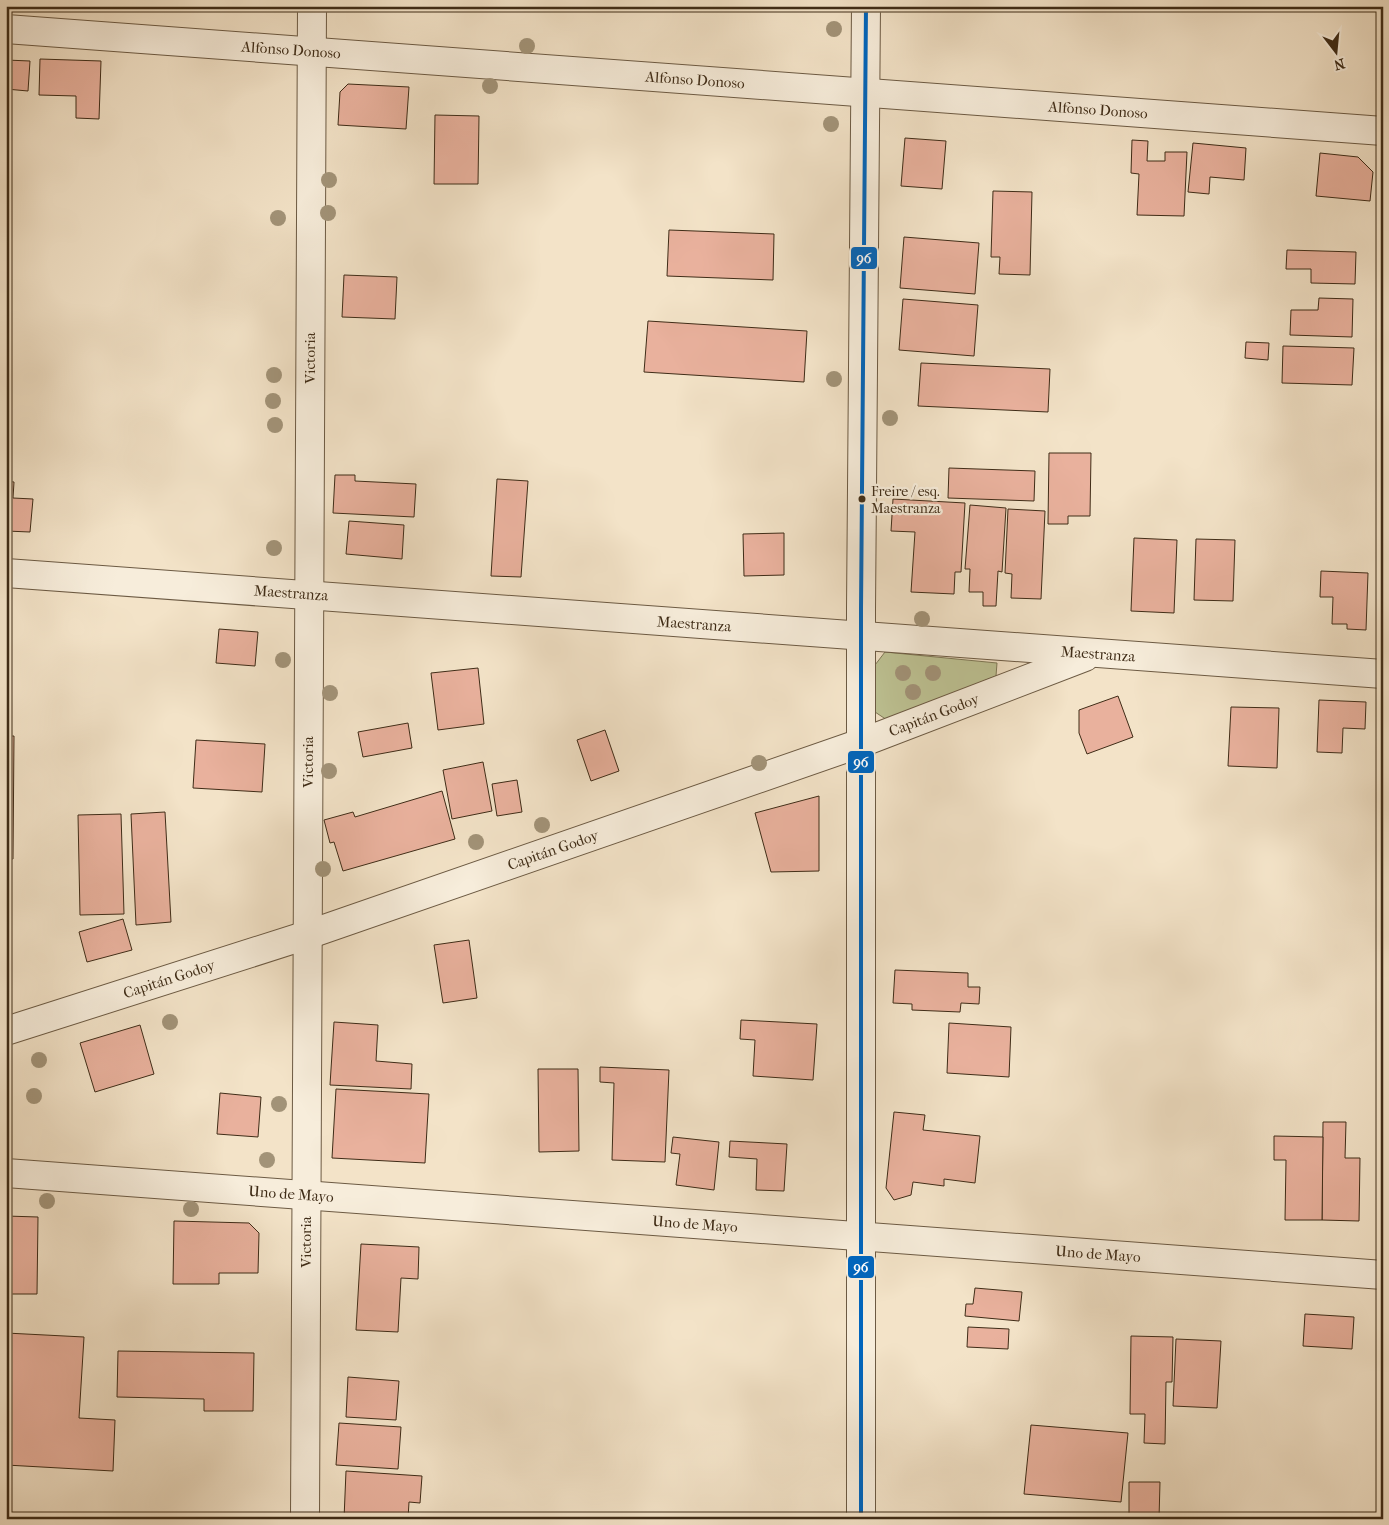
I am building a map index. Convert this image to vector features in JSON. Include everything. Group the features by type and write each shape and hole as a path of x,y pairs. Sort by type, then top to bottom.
{"street":[{"name":"Victoria","path":"305,1519 312,6"},
{"path":"861,1519 861,636 866,6"},
{"name":"Alfonso Donoso","path":"6,29 1383,131"},
{"name":"Maestranza","path":"6,573 1383,674"},
{"name":"Capitán Godoy","path":"6,1031 307,935 861,743 1093,654"},
{"name":"Uno de Mayo","path":"6,1173 1383,1275"}],"green space":[{"path":"885,652 997,663 996,676 887,720 875,712 875,665"}],"building":[{"path":"553,6 585,6 584,9"},
{"path":"40,59 101,61 99,119 76,118 76,96 39,95"},
{"path":"6,60 30,61 28,91 6,89"},
{"path":"348,84 409,87 406,129 338,125 340,92"},
{"path":"435,115 479,116 478,184 434,184"},
{"path":"905,138 946,141 942,189 901,186"},
{"path":"1132,140 1148,141 1147,161 1165,161 1165,152 1187,152 1184,216 1137,215 1139,174 1131,173"},
{"path":"1193,143 1246,148 1244,180 1210,177 1209,194 1188,192"},
{"path":"1320,153 1358,157 1373,172 1370,201 1316,196"},
{"path":"993,191 1032,192 1030,275 999,274 1000,257 991,257"},
{"path":"669,230 774,234 773,280 667,276"},
{"path":"904,237 979,243 975,294 900,288"},
{"path":"1287,250 1356,252 1355,284 1311,283 1311,269 1286,269"},
{"path":"344,275 397,277 395,319 342,317"},
{"path":"1319,298 1353,299 1352,337 1290,335 1291,310 1318,310"},
{"path":"903,299 978,305 974,356 899,350"},
{"path":"648,321 807,331 804,382 644,372"},
{"path":"1246,342 1269,343 1268,360 1245,358"},
{"path":"1283,346 1354,348 1352,385 1282,383"},
{"path":"921,363 1050,369 1048,412 918,406"},
{"path":"1049,453 1091,453 1090,516 1068,516 1068,524 1048,524"},
{"path":"949,468 1035,471 1034,501 948,498"},
{"path":"335,475 355,475 355,481 416,484 414,517 333,513"},
{"path":"497,479 528,481 521,577 491,576"},
{"path":"6,481 14,482 13,498 33,499 30,532 6,531"},
{"path":"893,499 965,503 961,572 955,572 954,594 911,592 915,532 891,531"},
{"path":"970,505 1006,508 1002,572 998,571 996,606 983,606 983,592 969,592 970,569 965,569"},
{"path":"1008,509 1045,511 1041,599 1011,598 1012,574 1005,573"},
{"path":"349,521 404,525 402,559 346,554"},
{"path":"784,533 784,575 744,576 743,534"},
{"path":"1134,538 1177,540 1174,613 1131,611"},
{"path":"1196,539 1235,540 1233,601 1194,600"},
{"path":"1321,571 1368,573 1366,630 1347,629 1347,624 1332,624 1333,597 1320,597"},
{"path":"219,629 258,632 255,666 216,663"},
{"path":"478,668 484,724 438,730 431,673"},
{"path":"1118,696 1133,737 1087,754 1079,733 1079,710"},
{"path":"1319,700 1366,702 1365,729 1343,728 1342,753 1317,752"},
{"path":"1231,707 1279,708 1277,768 1228,766"},
{"path":"408,723 412,748 363,757 358,732"},
{"path":"605,730 619,771 591,781 577,740"},
{"path":"6,736 14,736 13,859 6,859"},
{"path":"196,740 265,744 262,792 193,788"},
{"path":"483,762 492,811 452,819 443,770"},
{"path":"517,780 522,812 497,816 492,784"},
{"path":"442,791 455,839 343,871 334,842 330,843 324,820 353,812 355,817"},
{"path":"819,796 819,871 771,872 755,813"},
{"path":"165,812 171,922 136,925 131,814"},
{"path":"121,814 124,914 80,915 78,815"},
{"path":"123,919 132,950 87,962 79,932"},
{"path":"469,940 477,998 443,1003 434,945"},
{"path":"895,970 968,973 968,987 980,987 979,1004 961,1003 960,1012 912,1010 912,1004 893,1003"},
{"path":"741,1020 817,1024 813,1080 753,1076 755,1040 740,1039"},
{"path":"334,1022 378,1025 376,1061 412,1064 411,1089 330,1085"},
{"path":"949,1023 1011,1027 1009,1077 947,1073"},
{"path":"140,1025 154,1074 95,1092 80,1043"},
{"path":"600,1067 669,1070 665,1162 612,1160 614,1083 600,1082"},
{"path":"538,1069 578,1069 579,1151 539,1152"},
{"path":"336,1089 429,1094 425,1163 332,1158"},
{"path":"220,1093 261,1097 258,1137 217,1134"},
{"path":"894,1112 925,1115 923,1130 980,1136 975,1183 944,1179 944,1186 913,1182 911,1195 894,1200 886,1188"},
{"path":"1323,1122 1346,1122 1345,1158 1360,1158 1359,1221 1322,1220"},
{"path":"1274,1136 1323,1137 1322,1220 1285,1220 1286,1160 1274,1160"},
{"path":"673,1137 719,1142 714,1190 676,1185 680,1154 671,1153"},
{"path":"730,1141 787,1144 784,1191 756,1190 757,1159 729,1157"},
{"path":"6,1216 38,1217 37,1294 6,1294"},
{"path":"174,1221 249,1223 259,1233 258,1273 219,1273 219,1284 173,1284"},
{"path":"361,1244 419,1247 418,1279 401,1278 398,1332 356,1330"},
{"path":"975,1288 1022,1292 1019,1321 965,1316 966,1304 973,1304"},
{"path":"1305,1314 1354,1317 1352,1349 1303,1346"},
{"path":"968,1327 1009,1329 1008,1349 967,1347"},
{"path":"6,1333 84,1337 79,1418 115,1420 113,1471 6,1465"},
{"path":"1131,1336 1173,1337 1172,1382 1166,1382 1165,1444 1144,1443 1145,1414 1130,1414"},
{"path":"1176,1339 1221,1341 1217,1408 1173,1406"},
{"path":"118,1351 254,1353 253,1411 204,1411 204,1399 117,1397"},
{"path":"348,1377 399,1381 396,1420 346,1417"},
{"path":"339,1423 401,1427 398,1469 336,1465"},
{"path":"1031,1425 1128,1433 1121,1502 1024,1494"},
{"path":"346,1471 422,1476 420,1503 409,1502 408,1519 344,1519"},
{"path":"1129,1482 1160,1482 1159,1519 1129,1519"}],"transit line":[{"name":"96","path":"861,1519 861,609 866,6"}],"place":[{"name":"Freire / esq. Maestranza","path":"862,499"}]}
